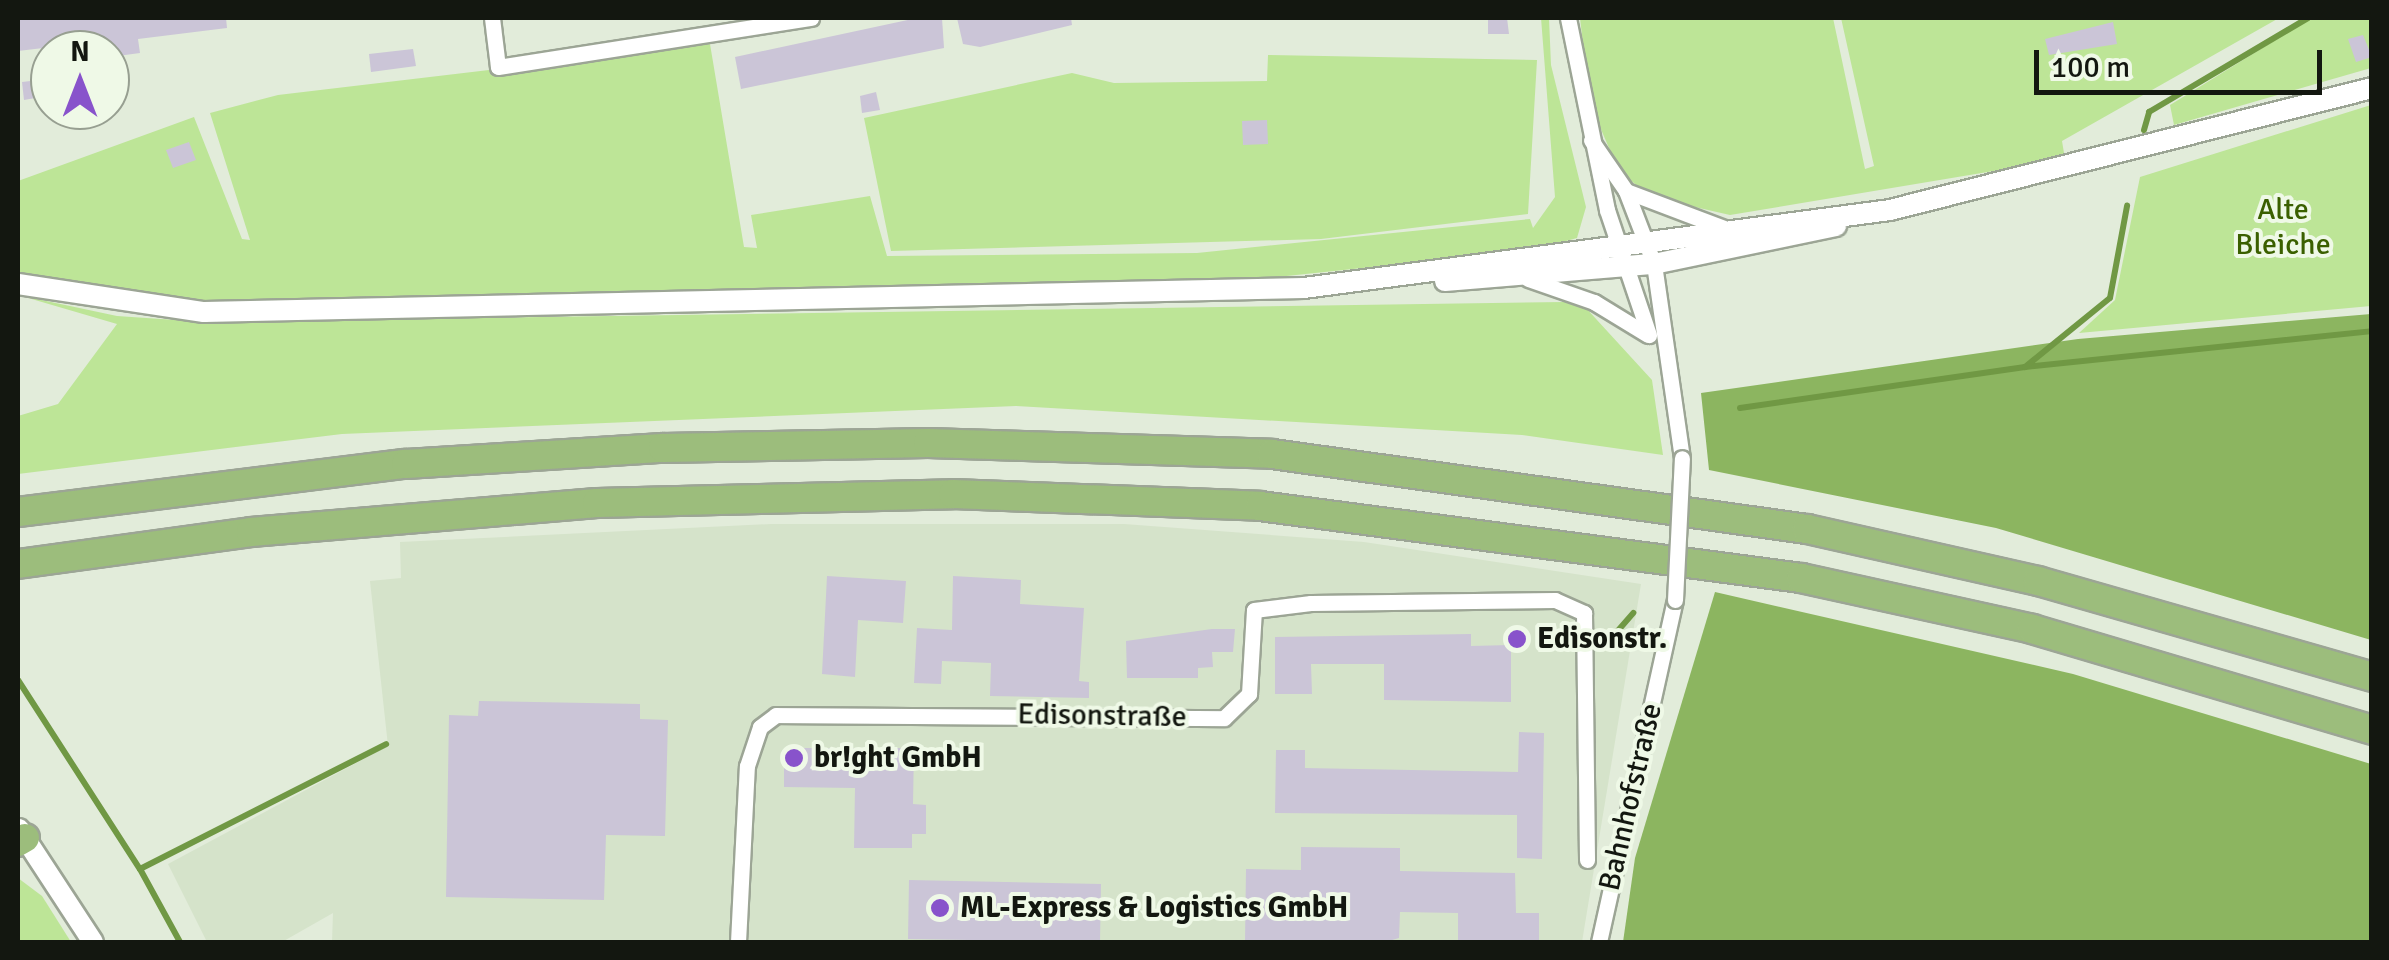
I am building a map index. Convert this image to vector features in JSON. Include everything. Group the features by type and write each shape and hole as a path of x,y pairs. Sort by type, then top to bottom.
{"highway":[{"path":"18,512 406,464 663,448 928,443 1272,454 1807,528 2038,581 2372,677"},
{"path":"18,564 251,532 597,503 953,494 1260,506 1802,578 2090,644 2372,730"}],"main road":[{"path":"18,284 107,304 236,312 1184,296 1405,280 1528,279 1654,264 1890,210 2372,88"},
{"path":"1405,280 1619,243 1890,210"},
{"path":"19,835 93,942"}],"street":[{"path":"492,18 498,68 810,18"},
{"path":"716,18 718,35"},
{"name":"Bahnhofstraße","path":"1568,18 1591,140 1619,243 1630,267 1649,335 1663,354"},
{"name":"Bahnhofstraße","path":"1591,140 1626,191 1654,264 1663,354 1682,458 1674,600 1599,942"},
{"name":"Bahnhofstraße","path":"1626,191 1666,214 1736,230"},
{"name":"Bahnhofstraße","path":"1528,279 1594,302 1649,335"},
{"name":"Bahnhofstraße","path":"1574,606 1588,630 1588,860"},
{"name":"Edisonstraße","path":"738,942 746,766 760,726 776,715 1224,718 1249,694 1254,610 1574,606"}],"shaded area":[{"path":"771,524 1124,524 1364,542 1641,584 1582,942 332,942 333,913 282,942 207,942 168,864 388,746 370,581 401,578 400,542"}],"green space":[{"path":"1541,18 1549,18 1551,65 1586,207 1577,238 1533,250 1193,286 205,301 18,272 18,181 194,117 242,239 250,240 210,113 278,95 710,44 744,247 757,248 751,215 870,196 887,256 1197,253 1530,219 1533,228 1555,197"},
{"path":"1580,18 1833,18 1865,169 1874,166 1841,18 2279,18 2062,141 2065,159 1730,215 1651,197 1619,171 1590,104"},
{"name":"Alte Bleiche","path":"2311,18 2371,18 2371,68 2174,125 2170,105"},
{"path":"1268,55 1537,60 1528,214 1321,239 891,251 864,118 1072,73 1114,83 1267,81"},
{"name":"Alte Bleiche","path":"2371,105 2371,306 2079,333 2115,300 2140,177"},
{"path":"18,295 117,316 205,322 1565,302 1586,308 1652,380 1663,455 1522,435 1016,406 342,434 18,474 18,416 58,404 117,324"},
{"path":"2371,314 2371,640 1996,528 1709,470 1701,393 2078,339"},
{"path":"1715,592 2073,674 2371,764 2371,942 1623,942 1635,858"},
{"path":"18,878 42,896 71,942 18,942"}],"building":[{"path":"18,18 226,18 227,28 138,39 140,53 130,54 130,30 30,30 30,50 18,51"},
{"path":"917,18 942,18 944,48 741,89 735,57"},
{"path":"957,18 1071,18 1072,25 980,47 963,44"},
{"path":"1488,18 1507,18 1509,34 1488,34"},
{"path":"2113,22 2117,44 2049,55 2045,39"},
{"path":"2363,35 2372,57 2356,62 2348,39"},
{"path":"413,49 416,66 371,72 369,54"},
{"path":"30,81 30,99 24,100 22,82"},
{"path":"876,92 880,110 862,113 860,96"},
{"path":"1267,120 1268,144 1243,145 1242,121"},
{"path":"189,142 196,160 173,168 166,150"},
{"path":"827,576 906,581 903,623 858,620 855,677 822,674"},
{"path":"953,576 1021,580 1020,604 1084,608 1079,681 1089,682 1089,698 990,696 991,663 942,661 941,684 914,683 917,628 952,630"},
{"path":"1235,629 1233,652 1212,652 1213,667 1198,668 1198,678 1127,678 1126,641"},
{"path":"1471,634 1471,646 1511,645 1511,702 1384,700 1384,664 1311,664 1312,694 1275,694 1275,637"},
{"path":"479,701 640,704 640,719 668,720 665,836 606,835 604,900 446,897 449,715 478,716"},
{"path":"1519,732 1544,733 1542,859 1517,858 1517,815 1275,813 1276,750 1305,750 1305,768 1518,772"},
{"path":"784,748 914,748 913,804 926,805 926,834 912,834 912,848 854,848 855,788 784,787"},
{"path":"1301,847 1400,848 1400,871 1515,873 1516,913 1539,913 1539,942 1458,942 1458,913 1400,912 1399,938 1385,942 1245,942 1246,869 1301,870"},
{"path":"909,880 1101,884 1100,942 908,939"}],"waterway":[{"path":"2144,130 2149,112 2308,18"},
{"path":"1740,408 2025,367 2110,298 2127,206"},
{"path":"2025,367 2372,331"},
{"path":"1615,634 1633,613"},
{"path":"18,680 140,869"},
{"path":"180,942 140,869 386,744"}],"place":[{"name":"Edisonstr.","path":"1517,639"},
{"name":"br!ght GmbH","path":"794,758"},
{"name":"ML-Express & Logistics GmbH","path":"940,908"}]}
